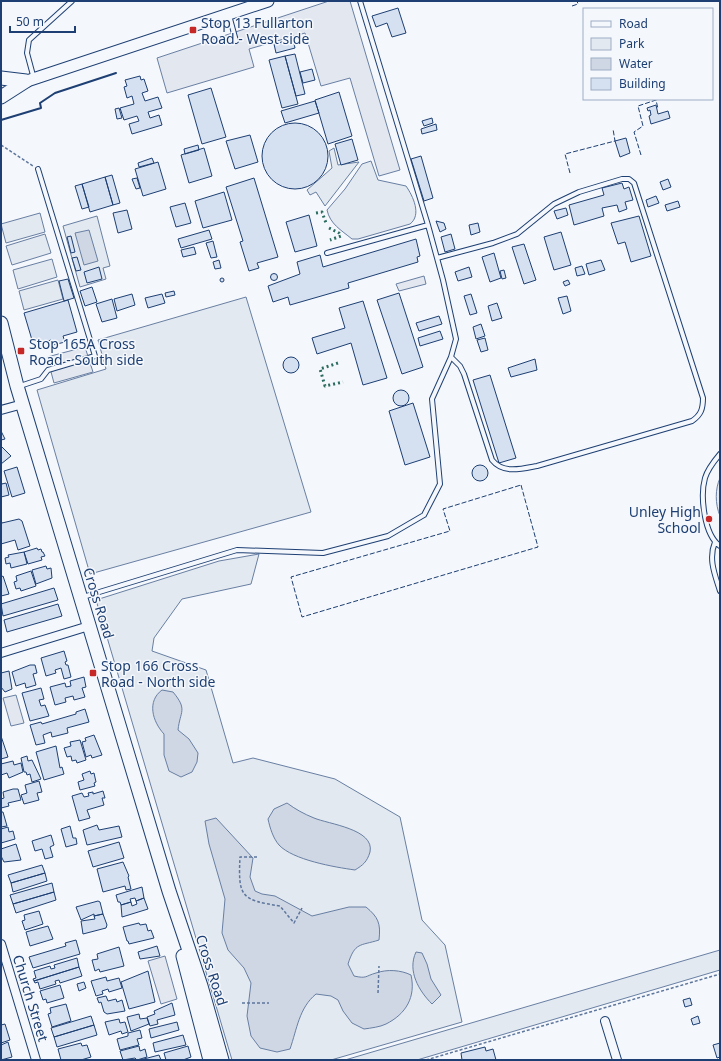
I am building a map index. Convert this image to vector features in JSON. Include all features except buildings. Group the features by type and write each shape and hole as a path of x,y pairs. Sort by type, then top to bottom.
{"highway":[{"path":"1,78 30,80"},
{"path":"1,97 30,80"},
{"name":"Cross Road","path":"1,323 17,386 169,891 201,986 222,1060"},
{"name":"Cross Road","path":"169,891 189,981 210,1060"}],"main road":[{"path":"1,89 268,1"}],"street":[{"path":"1,410 23,404"},
{"path":"1,653 89,626"},
{"name":"Church Street","path":"1,944 36,1060"},
{"path":"605,1021 617,1060"}],"lane":[{"path":"30,80 27,53 30,40 72,1"},
{"path":"81,598 237,550 323,554 388,536 424,515 440,484 432,399 451,356 456,340 428,225 360,1"},
{"path":"229,15 236,41"},
{"path":"17,386 41,379 48,370 96,356 38,169"},
{"path":"437,258 493,244 518,234 554,204 579,192 622,179 632,181 634,183 703,398 703,407 698,418 692,421 537,466 522,469 505,469 496,465 492,460 464,374 460,366 451,356"},
{"path":"327,253 428,225"},
{"path":"720,454 705,478 703,501 708,529 715,542 720,546"},
{"path":"715,542 712,550 712,568 720,591"}],"path":[{"path":"1,145 38,169"},
{"path":"257,857 240,857 239,882 244,893 255,902 280,906 294,923 302,908"},
{"path":"378,993 379,966"},
{"path":"426,1060 720,974"},
{"path":"242,1003 269,1003"}],"green space":[{"path":"334,148 338,165 359,162 325,206 316,192 310,195 307,190 332,168 329,151"},
{"path":"371,161 378,180 406,186 414,200 416,211 415,216 414,220 410,224 358,239 352,239 333,223 327,210 345,189 362,164"},
{"path":"40,213 45,232 6,243 1,224"},
{"path":"97,216 110,266 103,268 106,279 80,287 63,226"},
{"path":"45,234 51,253 12,265 6,246"},
{"path":"52,259 57,277 18,289 13,270"},
{"path":"58,280 63,299 24,310 19,291"},
{"path":"246,297 311,512 90,574 37,390 106,369 98,340"},
{"path":"720,478 720,516 716,497"},
{"path":"259,554 251,584 182,599 154,638 152,651 206,670 233,763 253,758 335,779 400,817 422,920 445,945 462,1022 331,1060 232,1060 96,600 219,561"},
{"path":"720,950 720,970 417,1060 345,1060"}],"shaded area":[{"path":"329,1 350,1 400,170 379,176 350,78 321,86 305,33 249,49 254,67 167,93 157,58"},
{"path":"424,276 426,284 399,291 396,284"},
{"path":"85,347 93,372 54,383 47,357"},
{"path":"16,695 24,723 11,726 3,698"},
{"path":"165,956 177,999 161,1004 148,961"}],"water":[{"path":"89,230 98,261 84,265 75,233"},
{"path":"162,690 173,692 178,698 182,711 178,730 189,739 198,753 197,762 192,772 181,777 169,771 164,755 164,734 154,717 154,700"},
{"path":"287,803 310,816 349,829 365,838 370,844 370,852 366,861 355,870 314,862 285,850 275,839 268,819 274,809"},
{"path":"216,818 253,858 250,877 255,891 262,894 275,896 312,916 349,907 366,907 376,917 380,929 379,940 363,944 356,948 348,964 354,976 358,977 389,971 403,972 411,975 411,998 404,1010 399,1015 384,1025 364,1029 352,1023 343,1011 338,1000 331,996 316,994 302,1012 290,1049 277,1052 260,1048 251,1036 247,1016 251,983 244,968 228,950 222,933 225,899 209,844 205,821"},
{"path":"416,952 422,953 431,979 441,995 432,1004 419,987 416,980 413,966"}],"hedge":[{"path":"316,213 322,212 326,223"},
{"path":"329,228 339,233 341,236 330,240"},
{"path":"338,363 320,369 325,386 343,382"}],"fence":[{"path":"572,6 578,4 577,1"},
{"path":"641,155 634,132 643,126 638,106 656,100 658,109"},
{"path":"570,173 565,154 615,141 613,129"},
{"path":"521,485 538,547 302,617 291,577 450,531 443,509 521,485"}],"wall":[{"path":"1,120 41,108 40,103 55,93 116,73"}],"place":[{"name":"Stop 13 Fullarton Road - West side","path":"193,30"},
{"name":"Stop 165A Cross Road - South side","path":"21,351"},
{"name":"Unley High School","path":"709,519"},
{"name":"Stop 166 Cross Road - North side","path":"93,673"}]}
